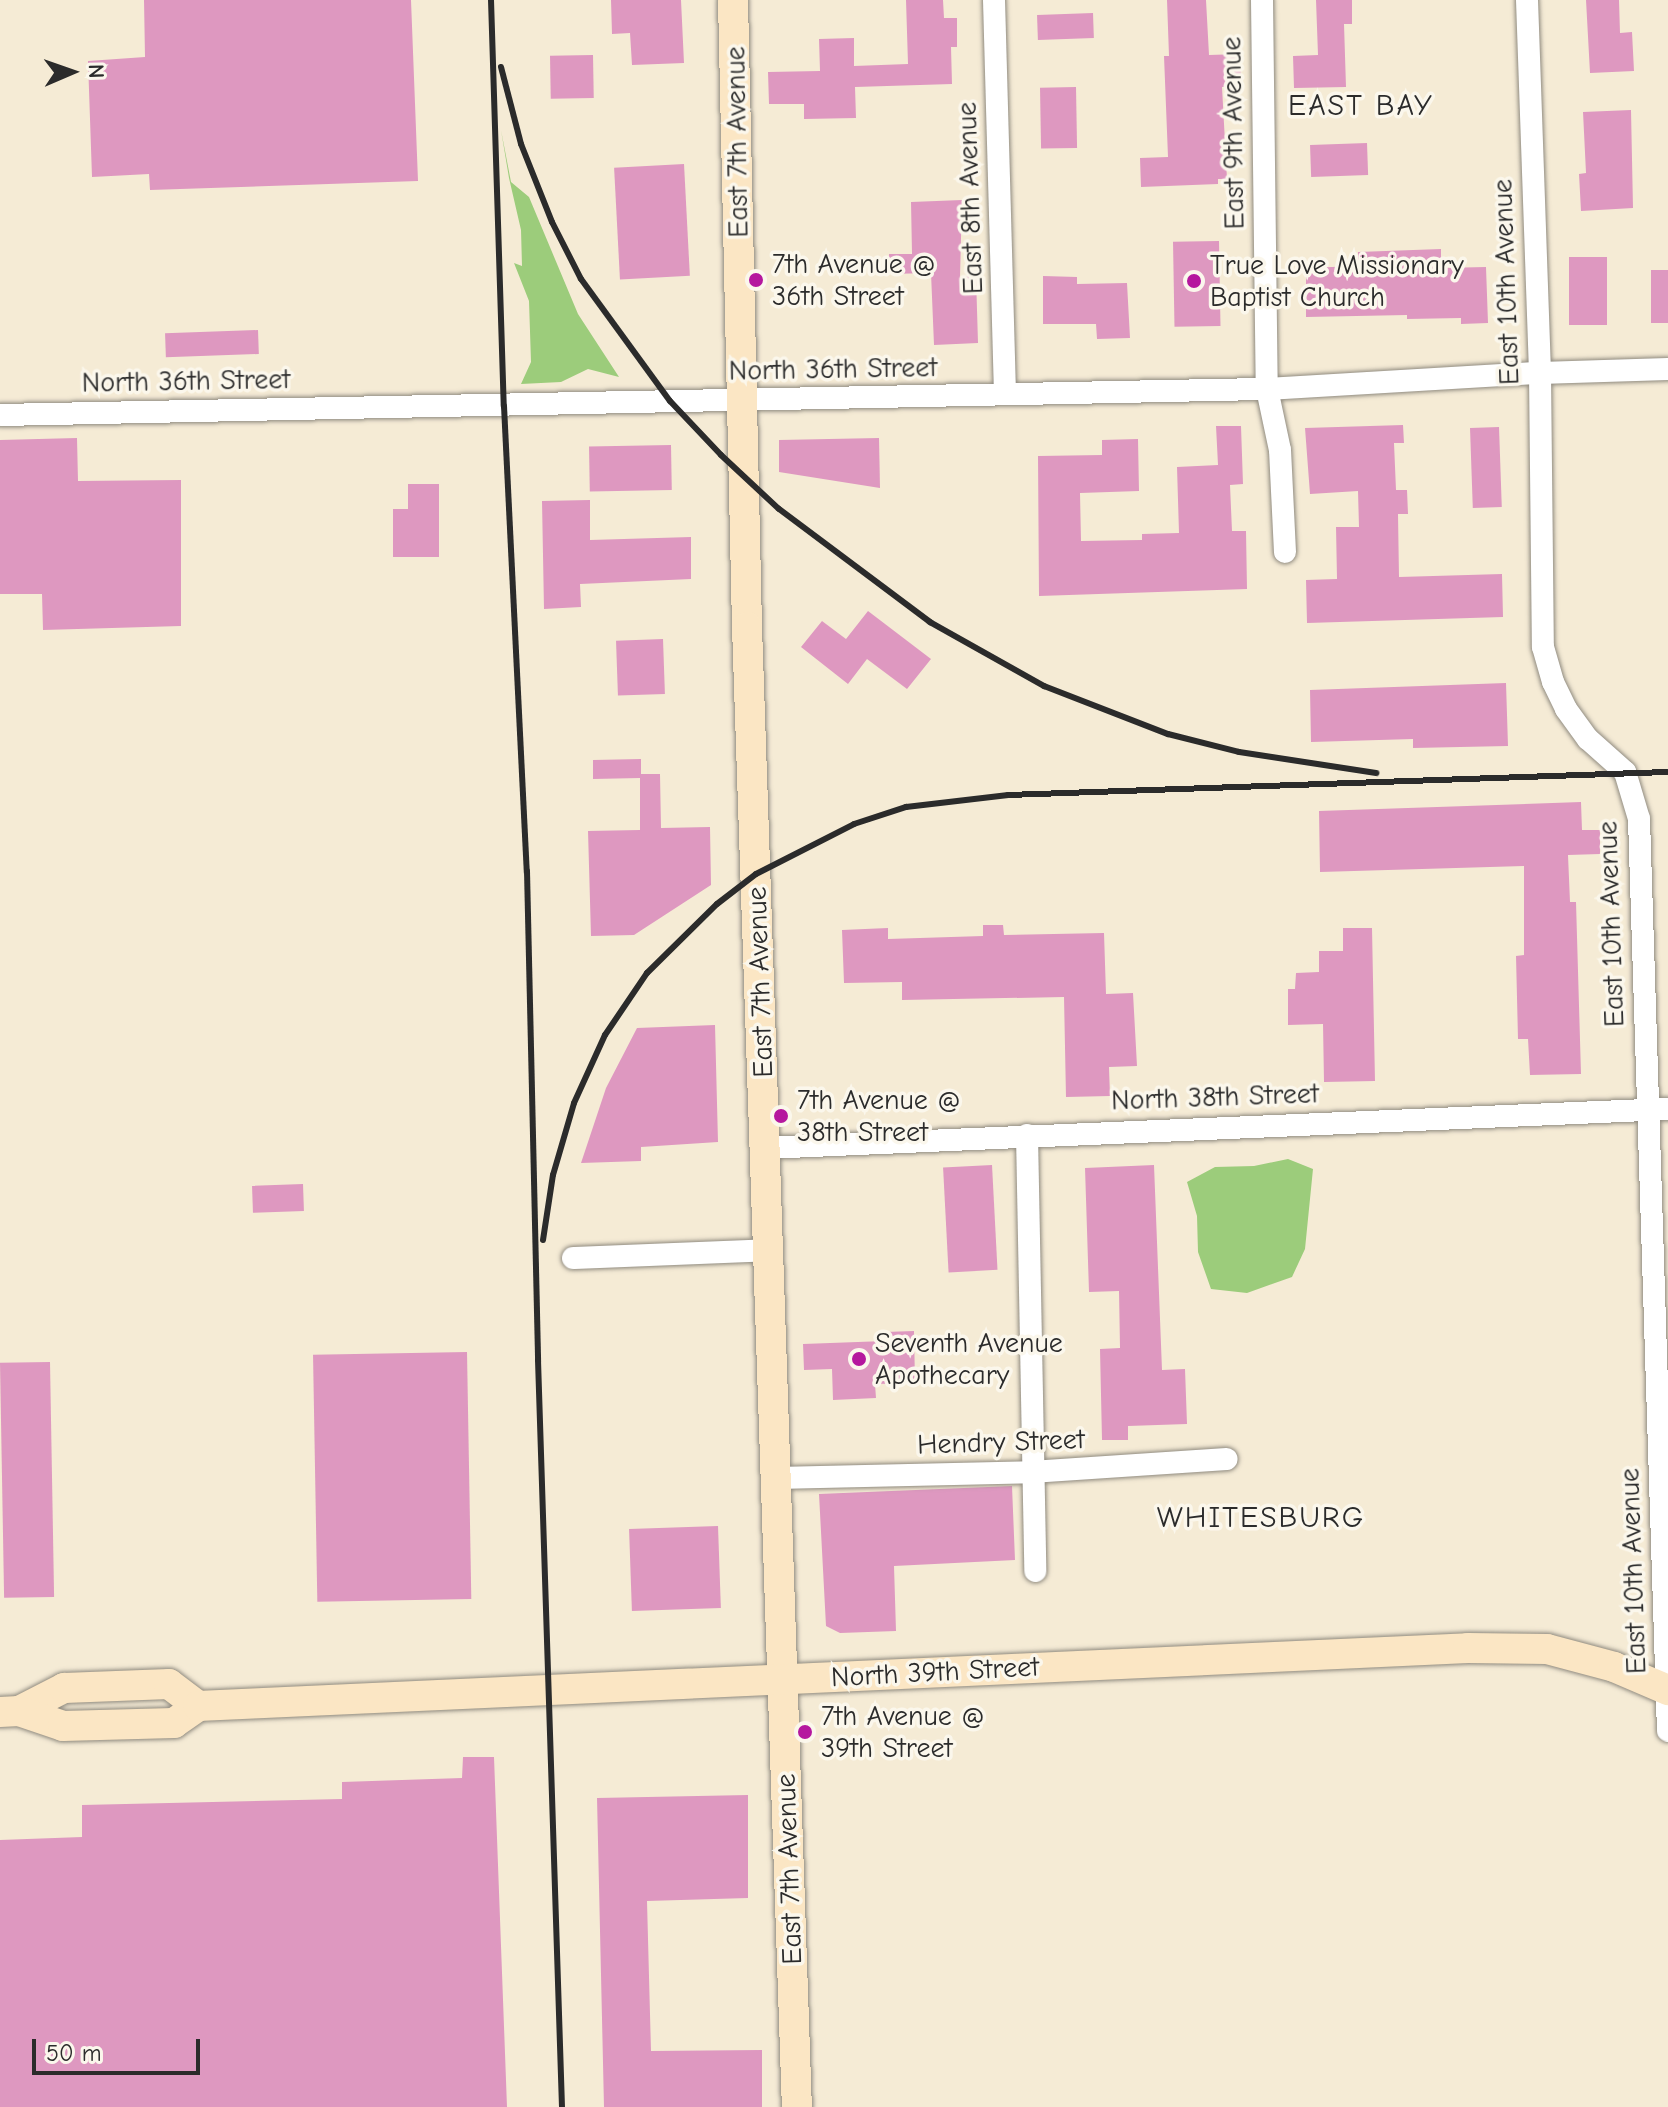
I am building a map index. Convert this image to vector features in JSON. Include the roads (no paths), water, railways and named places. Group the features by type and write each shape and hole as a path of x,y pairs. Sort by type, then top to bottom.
{"street":[{"name":"East 7th Avenue","path":"733,0 742,401 797,2107"},
{"name":"East 8th Avenue","path":"994,0 1005,394"},
{"name":"East 9th Avenue","path":"1262,0 1267,389 1280,450 1285,552"},
{"name":"East 10th Avenue","path":"1527,0 1540,373 1543,647 1553,682 1566,709 1588,739 1625,772 1639,819 1658,1110 1668,1731"},
{"name":"North 36th Street","path":"0,415 1267,389 1668,369"},
{"name":"North 38th Street","path":"765,1148 1658,1110"},
{"path":"1027,1135 1035,1571"},
{"path":"573,1258 769,1250"},
{"name":"Hendry Street","path":"776,1478 1031,1472 1227,1459"},
{"name":"North 39th Street","path":"10,1711 64,1688 169,1684 198,1706 1521,1647 1571,1654 1614,1667 1667,1689"}],"railway":[{"path":"491,0 504,406 527,871 538,1360 562,2107"},
{"path":"501,67 521,144 552,222 581,279 670,401 721,455 779,509 930,622 1044,686 1168,734 1239,752 1376,773"},
{"path":"543,1240 553,1175 574,1103 605,1035 647,973 717,904 756,874 854,824 906,807 1008,795 1668,772"}],"place":[{"name":"7th Avenue @ 36th Street","path":"756,280"},
{"name":"True Love Missionary Baptist Church","path":"1194,281"},
{"name":"7th Avenue @ 38th Street","path":"781,1116"},
{"name":"Seventh Avenue Apothecary","path":"859,1359"},
{"name":"7th Avenue @ 39th Street","path":"805,1732"}],"district":[{"name":"EAST BAY","path":"1361,106"},
{"name":"WHITESBURG","path":"1261,1518"}]}
